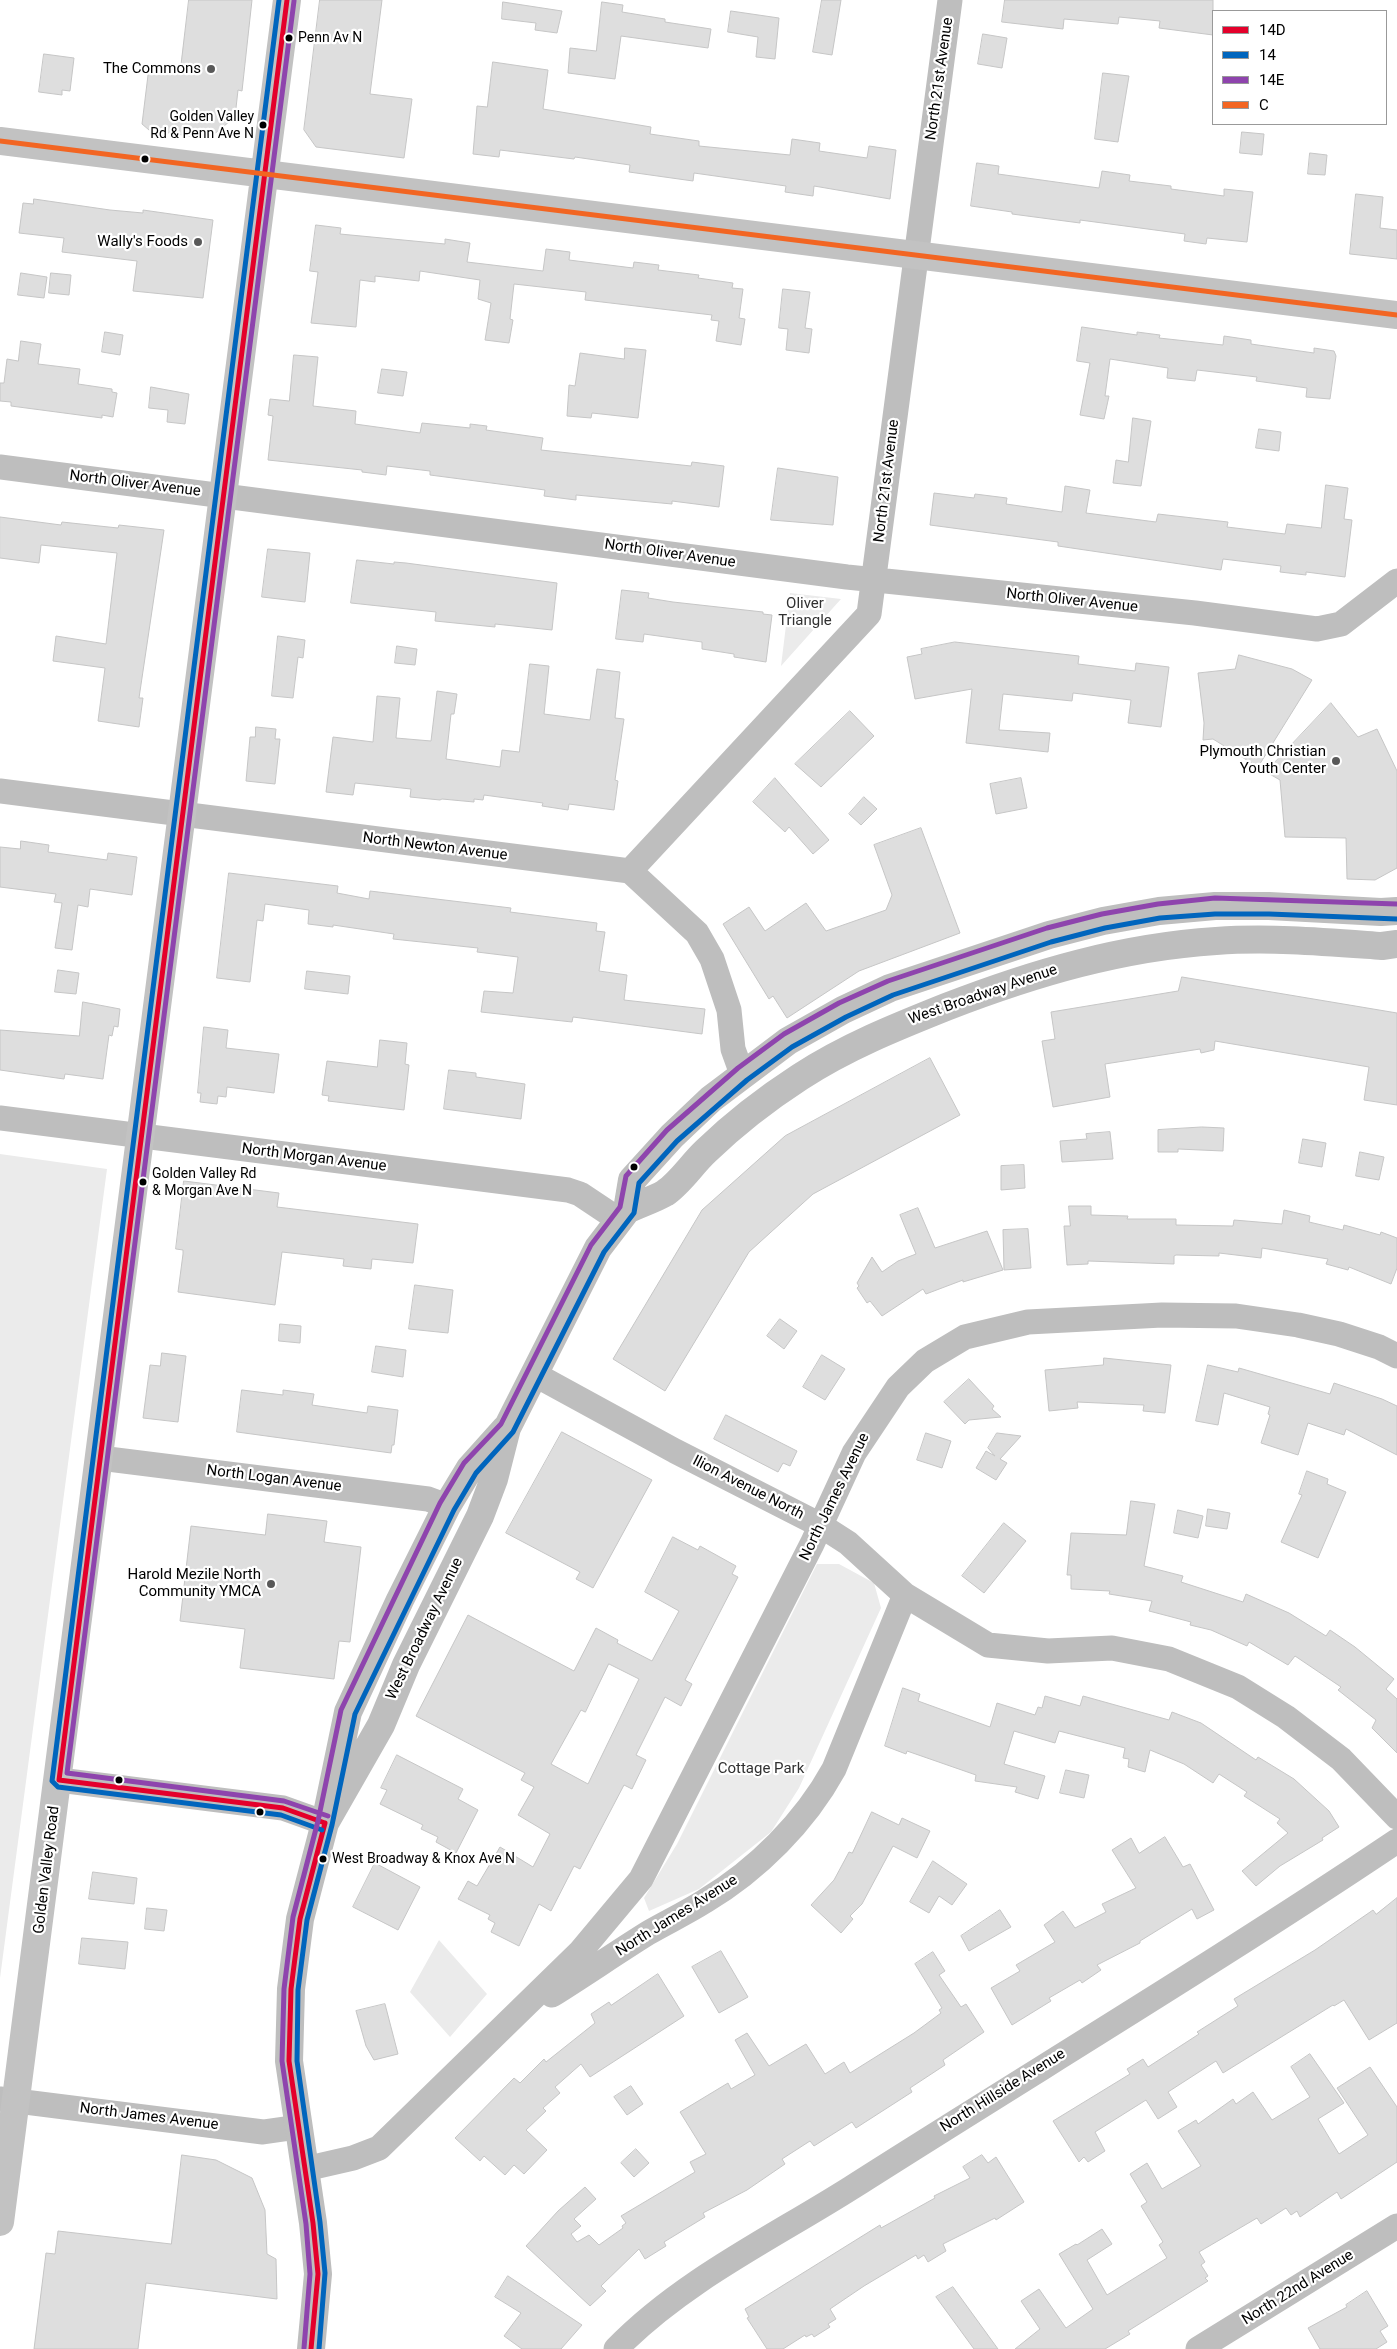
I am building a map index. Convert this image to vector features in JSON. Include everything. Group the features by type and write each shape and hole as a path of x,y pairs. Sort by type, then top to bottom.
{"main road":[{"name":"West Broadway Avenue","path":"325,1823 381,1724 406,1665 480,1516 494,1479 507,1428 598,1248 623,1215 632,1180 672,1136 742,1074 788,1041 843,1010 890,988 1050,935 1103,921 1215,906 1397,911"},
{"name":"West Broadway Avenue","path":"623,1215 666,1192 733,1126 771,1096 813,1069 857,1044 903,1024 1009,984 1112,954 1217,940 1271,939 1382,946 1397,944"},
{"name":"West Broadway Avenue","path":"312,2349 318,2274 313,2223 289,2060 291,1989 300,1919 325,1823 348,1712 387,1626 447,1506 470,1468 507,1428"}],"street":[{"name":"Golden Valley Road","path":"0,2222 8,2100 59,1780 287,0"},
{"name":"North 21st Avenue","path":"630,871 869,614 950,0"},
{"path":"0,141 1397,315"},
{"name":"North Oliver Avenue","path":"0,467 874,581 1195,613 1318,629 1341,624 1397,581"},
{"name":"North Newton Avenue","path":"0,792 630,871"},
{"path":"630,871 697,933 712,959 729,1010 733,1049 742,1074"},
{"name":"North Morgan Avenue","path":"0,1118 568,1190 623,1215"},
{"name":"North James Avenue","path":"305,2169 354,2158 379,2148 512,2021 580,1952 641,1879 820,1525 854,1453 898,1387 925,1361 965,1337 1028,1322 1162,1315 1236,1316 1298,1325 1340,1334 1378,1347 1397,1356"},
{"name":"Ilion Avenue North","path":"534,1374 675,1451 820,1525 848,1543 906,1595 988,1646 1048,1652 1092,1648 1120,1649 1169,1659 1238,1687 1286,1716 1341,1759 1397,1817"},
{"name":"North Logan Avenue","path":"100,1458 428,1498 447,1506"},
{"name":"North James Avenue","path":"512,2021 650,1932 707,1900 751,1868 789,1832 824,1788 834,1768 875,1665 906,1595"},
{"path":"59,1780 283,1808 325,1823"},
{"name":"North Hillside Avenue","path":"616,2349 629,2336 670,2304 722,2267 1274,1923 1397,1842"},
{"name":"North James Avenue","path":"8,2100 263,2132 298,2127"},
{"name":"North 22nd Avenue","path":"1198,2349 1397,2226"}],"green space":[{"name":"Oliver Triangle","path":"790,593 841,599 781,666"},
{"path":"0,1154 107,1169 0,1978"},
{"name":"Cottage Park","path":"817,1564 839,1564 874,1583 881,1608 799,1788 771,1832 699,1889 649,1911 644,1898 677,1844"},
{"path":"439,1940 487,1994 450,2037 410,1992"}],"building":[{"name":"The Commons","path":"189,0 252,0 242,91 238,90 235,117 213,135 208,134 203,138 149,130 142,124 149,67 180,70"},
{"path":"320,0 382,0 370,94 412,99 404,158 316,147 304,130"},
{"path":"822,0 841,0 832,55 813,52"},
{"path":"1005,0 1213,0 1212,35 1159,28 1160,21 1119,17 1118,24 1064,19 1063,29 1002,22"},
{"path":"503,2 562,11 557,33 535,30 536,23 502,19"},
{"path":"602,2 623,5 622,12 665,19 665,22 711,29 708,48 621,36 615,79 568,73 570,48 596,51"},
{"path":"731,11 779,18 775,59 756,57 758,37 728,32"},
{"path":"983,34 1007,38 1002,68 978,64"},
{"path":"44,54 74,58 70,91 62,90 62,95 39,92"},
{"path":"493,62 548,70 543,109 651,127 650,134 699,141 699,146 790,155 792,139 820,143 819,151 867,158 869,146 896,150 890,199 814,186 813,196 785,192 786,186 694,173 693,181 629,172 630,165 575,157 574,159 500,150 499,157 473,154 477,106 487,107"},
{"path":"1103,73 1129,76 1118,142 1095,139"},
{"path":"1242,132 1264,134 1262,155 1240,153"},
{"path":"1310,153 1327,155 1325,175 1308,174"},
{"path":"977,163 999,166 998,174 1099,188 1102,171 1130,175 1129,181 1171,186 1171,189 1224,196 1224,189 1253,192 1247,242 1207,238 1206,244 1184,241 1185,234 1080,220 1080,223 1012,214 1012,212 971,206"},
{"path":"1356,194 1383,197 1380,228 1397,230 1397,259 1350,254"},
{"path":"34,199 110,210 143,213 143,210 213,220 203,298 133,291 137,261 62,252 64,238 19,233 23,203 33,204"},
{"path":"316,225 341,228 340,234 445,244 445,239 470,243 467,262 543,271 546,249 570,252 569,260 633,268 634,262 659,265 658,270 699,275 698,278 733,283 732,288 743,289 739,318 745,319 741,345 716,341 719,321 711,320 712,315 585,300 586,292 514,284 510,319 513,320 509,343 485,340 491,303 478,299 480,280 420,271 419,281 375,276 375,282 360,280 356,327 311,323 318,272 310,271"},
{"path":"21,273 47,277 44,298 18,295"},
{"path":"51,273 71,275 69,295 49,293"},
{"path":"783,289 810,292 805,328 812,329 809,353 786,350 788,329 779,328"},
{"path":"1082,327 1137,335 1137,332 1160,335 1159,338 1223,345 1224,336 1251,340 1251,344 1314,353 1314,348 1334,351 1336,356 1330,399 1306,397 1307,388 1256,381 1257,377 1197,370 1195,381 1167,378 1168,368 1110,359 1105,396 1109,396 1104,419 1080,415 1090,363 1077,361"},
{"path":"105,332 123,335 120,355 102,352"},
{"path":"21,341 41,344 38,364 80,369 78,384 112,389 112,392 117,393 113,417 102,415 102,418 11,406 11,402 0,401 0,383 4,383 7,359 18,361"},
{"path":"625,348 646,350 638,418 592,413 591,418 567,416 569,385 575,386 580,353 624,359"},
{"path":"294,355 318,357 313,406 356,411 355,424 420,433 422,423 470,428 470,424 487,426 486,430 543,438 541,450 691,466 692,462 724,466 719,507 672,501 672,504 576,495 576,500 544,496 545,490 430,475 430,471 387,466 386,475 362,472 362,470 268,460 273,416 268,415 270,399 289,401"},
{"path":"382,369 407,372 403,396 378,393"},
{"path":"151,387 189,394 185,424 167,422 168,410 149,408"},
{"path":"1133,418 1151,421 1141,486 1113,483 1116,460 1128,462"},
{"path":"1259,429 1281,432 1279,451 1256,448"},
{"path":"778,468 838,477 833,525 771,520"},
{"path":"1326,485 1348,488 1344,519 1352,520 1345,577 1306,572 1306,575 1280,572 1281,566 1223,559 1221,570 1058,546 1058,542 930,525 934,493 974,498 975,494 1007,498 1006,504 1062,512 1065,486 1090,490 1086,513 1156,522 1158,514 1228,522 1227,527 1285,534 1287,524 1321,528"},
{"path":"0,517 61,525 62,522 118,528 119,525 164,530 139,698 143,698 139,727 98,721 105,668 53,661 56,636 106,644 117,553 41,545 39,563 0,558"},
{"path":"268,549 310,553 305,602 262,597"},
{"path":"357,560 394,564 394,562 406,563 557,583 552,630 495,624 495,627 435,621 436,612 351,603"},
{"path":"622,590 649,593 648,598 763,612 763,614 772,615 766,662 702,649 702,642 644,634 643,642 616,639"},
{"path":"278,636 305,640 303,658 298,657 293,698 272,696"},
{"path":"955,642 1079,656 1078,664 1135,671 1136,663 1169,667 1161,727 1128,723 1131,700 1073,693 1072,701 1003,694 999,730 1050,733 1048,752 966,743 972,689 915,699 907,657 922,654 921,649"},
{"path":"397,646 417,649 415,665 395,663"},
{"path":"1239,655 1292,669 1312,680 1258,767 1213,739 1203,740 1204,723 1198,673 1235,669"},
{"path":"530,664 549,666 544,714 590,720 597,669 620,672 615,718 624,719 615,780 618,781 614,810 569,804 568,810 542,806 543,803 484,795 483,800 474,799 474,802 410,797 411,789 355,783 353,795 326,792 333,737 373,742 377,696 400,698 396,738 431,741 437,691 457,694 454,714 451,714 446,759 500,767 502,750 519,752"},
{"name":"Plymouth Christian Youth Center","path":"1331,703 1358,737 1377,729 1397,771 1397,868 1375,880 1347,879 1346,838 1285,837 1280,780 1266,772"},
{"path":"850,711 874,736 821,787 795,764"},
{"path":"256,727 276,729 275,739 280,739 275,784 246,781 250,737 255,737"},
{"path":"775,778 829,840 813,854 789,827 785,832 753,802"},
{"path":"1021,778 1027,808 996,814 990,784"},
{"path":"864,797 877,809 861,825 849,814"},
{"path":"921,828 960,933 859,971 787,1018 773,996 769,999 723,924 749,907 765,931 806,903 826,931 886,910 892,895 874,845"},
{"path":"21,841 49,845 48,852 107,860 108,853 137,857 132,895 90,889 88,907 78,905 72,950 55,948 62,903 54,902 56,894 0,887 0,847 20,849"},
{"path":"229,873 338,886 337,893 369,899 370,891 511,908 510,912 597,923 596,931 605,932 599,971 627,975 624,1000 705,1009 702,1034 573,1017 572,1022 481,1012 484,991 513,993 518,957 477,952 478,948 393,939 394,934 333,925 333,927 308,924 309,910 265,904 263,921 257,920 250,982 217,978"},
{"path":"58,970 79,973 76,994 55,992"},
{"path":"307,971 350,976 348,994 305,989"},
{"path":"1182,977 1397,1013 1397,1105 1364,1100 1369,1067 1215,1041 1214,1050 1201,1053 1200,1049 1105,1064 1110,1097 1053,1107 1042,1041 1055,1039 1051,1012 1178,991"},
{"path":"83,1002 120,1009 118,1027 114,1026 112,1036 109,1035 103,1079 65,1074 64,1079 0,1070 0,1030 79,1036"},
{"path":"204,1027 228,1030 226,1048 279,1054 274,1093 227,1087 226,1097 218,1096 217,1104 200,1102 201,1093 198,1093"},
{"path":"380,1040 407,1043 405,1064 409,1065 404,1110 328,1101 329,1096 322,1095 327,1061 377,1067"},
{"path":"930,1058 960,1115 813,1194 749,1252 665,1391 613,1359 702,1210 785,1136"},
{"path":"449,1070 476,1073 476,1077 525,1084 521,1119 444,1109"},
{"path":"1202,1127 1224,1128 1223,1151 1178,1149 1178,1152 1158,1152 1158,1130"},
{"path":"1110,1132 1113,1159 1062,1162 1060,1141 1087,1139 1086,1134"},
{"path":"1303,1139 1326,1143 1322,1167 1299,1163"},
{"path":"1360,1152 1384,1157 1379,1180 1356,1176"},
{"path":"1024,1165 1025,1188 1001,1190 1001,1166"},
{"path":"184,1181 279,1193 277,1207 418,1224 413,1263 372,1259 371,1269 343,1266 344,1259 282,1252 275,1305 178,1292 183,1250 176,1249"},
{"path":"1069,1206 1091,1206 1091,1215 1128,1216 1127,1219 1176,1219 1176,1225 1233,1226 1234,1220 1282,1224 1284,1210 1310,1216 1309,1222 1343,1230 1344,1225 1380,1235 1381,1232 1397,1238 1397,1268 1391,1284 1349,1267 1348,1270 1326,1264 1328,1259 1262,1248 1261,1258 1219,1253 1219,1256 1176,1255 1174,1256 1174,1264 1088,1261 1088,1264 1067,1265 1064,1226 1070,1226"},
{"path":"918,1208 935,1248 987,1231 1003,1270 963,1282 963,1280 926,1294 923,1289 882,1316 870,1301 867,1303 857,1288 859,1286 857,1283 872,1257 882,1272 898,1261 916,1254 900,1215"},
{"path":"1028,1229 1031,1268 1004,1270 1003,1230"},
{"path":"415,1285 453,1290 448,1333 409,1329"},
{"path":"780,1319 797,1331 784,1349 767,1336"},
{"path":"280,1324 301,1326 300,1343 279,1341"},
{"path":"376,1346 406,1350 403,1377 372,1372"},
{"path":"162,1353 186,1356 178,1422 143,1418 150,1365 160,1366"},
{"path":"822,1355 845,1369 825,1400 803,1387"},
{"path":"1104,1358 1171,1365 1165,1413 1143,1411 1144,1405 1077,1402 1078,1408 1049,1411 1045,1370 1103,1365"},
{"path":"1208,1365 1238,1372 1239,1368 1330,1394 1334,1383 1397,1406 1397,1455 1346,1429 1344,1435 1308,1423 1298,1455 1261,1443 1270,1415 1268,1414 1270,1407 1224,1393 1218,1425 1196,1421"},
{"path":"969,1379 994,1406 992,1409 1001,1417 969,1420 965,1424 944,1402"},
{"path":"242,1390 283,1395 283,1390 314,1394 312,1405 367,1413 368,1406 398,1410 394,1445 392,1445 391,1453 237,1432"},
{"path":"726,1415 797,1451 790,1466 783,1463 778,1472 714,1439"},
{"path":"562,1432 652,1480 593,1588 576,1579 580,1572 506,1533"},
{"path":"926,1433 951,1441 942,1468 917,1460"},
{"path":"997,1433 1021,1436 1000,1459 1007,1463 996,1480 976,1468 986,1451 995,1456 988,1448"},
{"path":"1307,1471 1328,1479 1327,1484 1346,1492 1318,1558 1281,1542 1302,1495 1299,1494"},
{"path":"1131,1501 1155,1504 1144,1566 1183,1576 1181,1582 1243,1602 1246,1594 1289,1613 1326,1636 1330,1630 1355,1647 1394,1679 1386,1689 1397,1699 1397,1753 1372,1728 1376,1720 1338,1690 1341,1687 1295,1656 1288,1665 1249,1642 1247,1646 1211,1630 1190,1625 1191,1622 1149,1611 1152,1601 1109,1594 1110,1591 1071,1589 1071,1575 1067,1575 1071,1533 1126,1535"},
{"path":"1208,1509 1230,1513 1227,1529 1206,1526"},
{"path":"1178,1510 1203,1516 1198,1538 1174,1533"},
{"name":"Harold Mezile North Community YMCA","path":"268,1514 327,1521 324,1542 361,1547 350,1642 339,1641 334,1679 240,1668 245,1629 180,1621 191,1526 265,1535"},
{"path":"1004,1523 1026,1541 984,1593 962,1576"},
{"path":"673,1537 698,1550 700,1546 736,1566 732,1574 738,1577 685,1680 692,1684 681,1706 665,1697 636,1755 646,1760 632,1789 624,1785 580,1869 574,1866 551,1911 539,1904 519,1946 491,1932 495,1923 488,1919 490,1915 458,1899 468,1881 477,1886 500,1847 533,1867 550,1834 518,1815 534,1787 521,1780 525,1773 416,1716 468,1615 574,1671 596,1628 618,1640 617,1643 652,1661 679,1611 645,1592","holes":["609,1664 639,1679 588,1784 551,1764 581,1710 585,1712"]},
{"path":"903,1688 920,1694 918,1701 990,1727 997,1703 1035,1715 1038,1707 1042,1708 1045,1696 1080,1706 1083,1696 1169,1720 1172,1712 1201,1723 1256,1760 1258,1757 1294,1779 1329,1811 1339,1827 1322,1838 1323,1840 1280,1866 1256,1886 1242,1871 1288,1833 1277,1823 1280,1819 1244,1796 1247,1792 1219,1774 1213,1783 1184,1764 1150,1750 1145,1772 1128,1767 1129,1759 1123,1758 1125,1748 1059,1731 1055,1743 1014,1731 1004,1764 1045,1776 1038,1799 1015,1792 1017,1787 975,1781 976,1775 907,1751 906,1754 885,1746"},
{"path":"397,1755 463,1789 458,1799 478,1810 456,1853 436,1842 438,1837 421,1829 423,1825 380,1804 387,1790 381,1788"},
{"path":"1066,1770 1089,1775 1084,1798 1060,1793"},
{"path":"872,1812 899,1825 902,1818 930,1831 917,1858 893,1846 862,1904 850,1916 853,1919 841,1933 811,1905 834,1880 849,1852 852,1853"},
{"path":"1165,1837 1183,1867 1190,1864 1214,1910 1197,1919 1192,1909 1140,1941 1140,1943 1097,1965 1101,1970 1082,1983 1080,1980 1049,1998 1051,2001 1012,2025 991,1988 1020,1971 1016,1965 1055,1942 1044,1925 1063,1911 1075,1928 1106,1912 1102,1904 1136,1888 1112,1850 1131,1838 1139,1853"},
{"path":"933,1861 967,1884 952,1905 939,1896 929,1913 910,1902"},
{"path":"375,1863 420,1887 398,1930 353,1907"},
{"path":"93,1872 137,1878 134,1904 89,1899"},
{"path":"1397,1898 1397,2023 1369,2040 1344,2000 1223,2073 1216,2061 1168,2092 1177,2107 1158,2119 1146,2100 1095,2132 1105,2151 1088,2162 1084,2157 1079,2162 1053,2121 1130,2074 1127,2069 1143,2059 1148,2067 1199,2034 1197,2032 1238,2006 1234,1999 1315,1950 1373,1910 1376,1914"},
{"path":"147,1908 167,1910 164,1931 145,1929"},
{"path":"1000,1910 1011,1927 969,1951 961,1936"},
{"path":"82,1938 128,1942 125,1969 79,1964"},
{"path":"721,1951 748,1997 719,2013 692,1967"},
{"path":"933,1952 945,1971 939,1975 961,2007 966,2004 984,2032 943,2060 945,2065 910,2088 912,2092 856,2128 852,2122 814,2146 810,2141 782,2159 785,2164 747,2190 703,2213 705,2217 664,2242 666,2246 645,2259 639,2249 601,2286 606,2291 590,2306 526,2246 558,2211 585,2187 596,2199 574,2219 581,2226 571,2234 577,2242 589,2235 599,2245 623,2228 622,2226 626,2223 621,2216 695,2172 690,2162 706,2154 680,2112 728,2083 731,2089 755,2075 735,2040 747,2033 769,2066 806,2044 825,2074 844,2062 850,2073 914,2033 941,2013 939,2010 942,2008 915,1964"},
{"path":"658,1974 684,2016 590,2077 581,2064 555,2087 560,2093 543,2108 546,2111 526,2130 547,2150 524,2174 514,2165 505,2175 484,2156 480,2161 455,2138 514,2078 520,2083 544,2059 546,2062 595,2023 591,2014 609,2002 611,2005"},
{"path":"385,2004 398,2054 374,2060 366,2046 356,2011"},
{"path":"1310,2054 1344,2103 1318,2119 1339,2154 1368,2135 1337,2088 1370,2067 1397,2107 1397,2162 1341,2199 1337,2192 1300,2217 1297,2211 1291,2215 1286,2208 1261,2224 1257,2218 1199,2252 1205,2262 1201,2265 1208,2276 1205,2278 1208,2281 1128,2331 1130,2334 1105,2349 1015,2349 1040,2329 1021,2301 1039,2289 1066,2328 1093,2309 1059,2254 1102,2229 1112,2244 1087,2260 1107,2295 1167,2258 1159,2245 1163,2242 1141,2206 1147,2202 1130,2174 1147,2163 1162,2189 1201,2166 1178,2131 1196,2120 1198,2124 1233,2099 1236,2104 1253,2092 1272,2120 1310,2097 1291,2067"},
{"path":"631,2086 643,2104 627,2115 614,2097"},
{"path":"636,2149 649,2163 634,2177 621,2163"},
{"path":"182,2155 216,2160 252,2178 265,2210 267,2254 276,2259 277,2299 146,2283 138,2349 34,2349 46,2253 55,2254 58,2231 171,2244"},
{"path":"982,2155 988,2163 996,2157 1024,2202 996,2220 995,2218 943,2244 946,2251 928,2262 924,2255 918,2259 916,2255 864,2286 830,2309 836,2319 828,2324 830,2327 814,2337 812,2334 806,2337 805,2335 783,2349 767,2349 747,2318 749,2317 745,2309 880,2225 881,2228 935,2198 934,2196 970,2178 963,2167"},
{"path":"508,2276 582,2325 561,2349 522,2349 504,2336 521,2313 495,2297"},
{"path":"953,2287 998,2349 974,2349 936,2297"},
{"path":"1367,2291 1388,2326 1380,2331 1387,2342 1376,2349 1320,2349 1308,2328 1347,2307 1346,2305"}],"transit line":[{"name":"14","path":"279,0 52,1781 58,1787 281,1815 322,1830"},
{"name":"14D","path":"59,1780 287,0"},
{"name":"14E","path":"294,1 67,1773 284,1801 328,1816"},
{"name":"C","path":"0,141 1397,315"},
{"name":"14E","path":"304,2348 310,2274 306,2224 282,2061 284,1989 293,1917 318,1821 341,1710 440,1503 464,1463 501,1424 591,1245 620,1207 626,1176 667,1130 738,1068 784,1034 839,1003 888,981 1047,928 1102,914 1158,904 1215,898 1397,904"},
{"name":"14","path":"319,2349 325,2273 320,2222 297,2061 298,1990 307,1920 332,1825 355,1714 454,1510 476,1473 513,1432 604,1252 634,1213 639,1183 677,1141 747,1080 792,1047 846,1017 893,995 1051,942 1105,928 1160,918 1215,914 1269,914 1397,919"},
{"name":"14D","path":"59,1780 283,1808 325,1823"},
{"name":"14D","path":"311,2349 318,2274 313,2223 289,2061 291,1989 300,1919 325,1823"}],"place":[{"name":"Penn Av N","path":"289,38"},
{"name":"The Commons","path":"211,69"},
{"name":"Golden Valley Rd & Penn Ave N","path":"263,125"},
{"name":"Wally's Foods","path":"198,242"},
{"name":"Plymouth Christian Youth Center","path":"1336,761"},
{"name":"Golden Valley Rd & Morgan Ave N","path":"143,1182"},
{"name":"Harold Mezile North Community YMCA","path":"271,1584"},
{"name":"West Broadway & Knox Ave N","path":"323,1859"}]}
